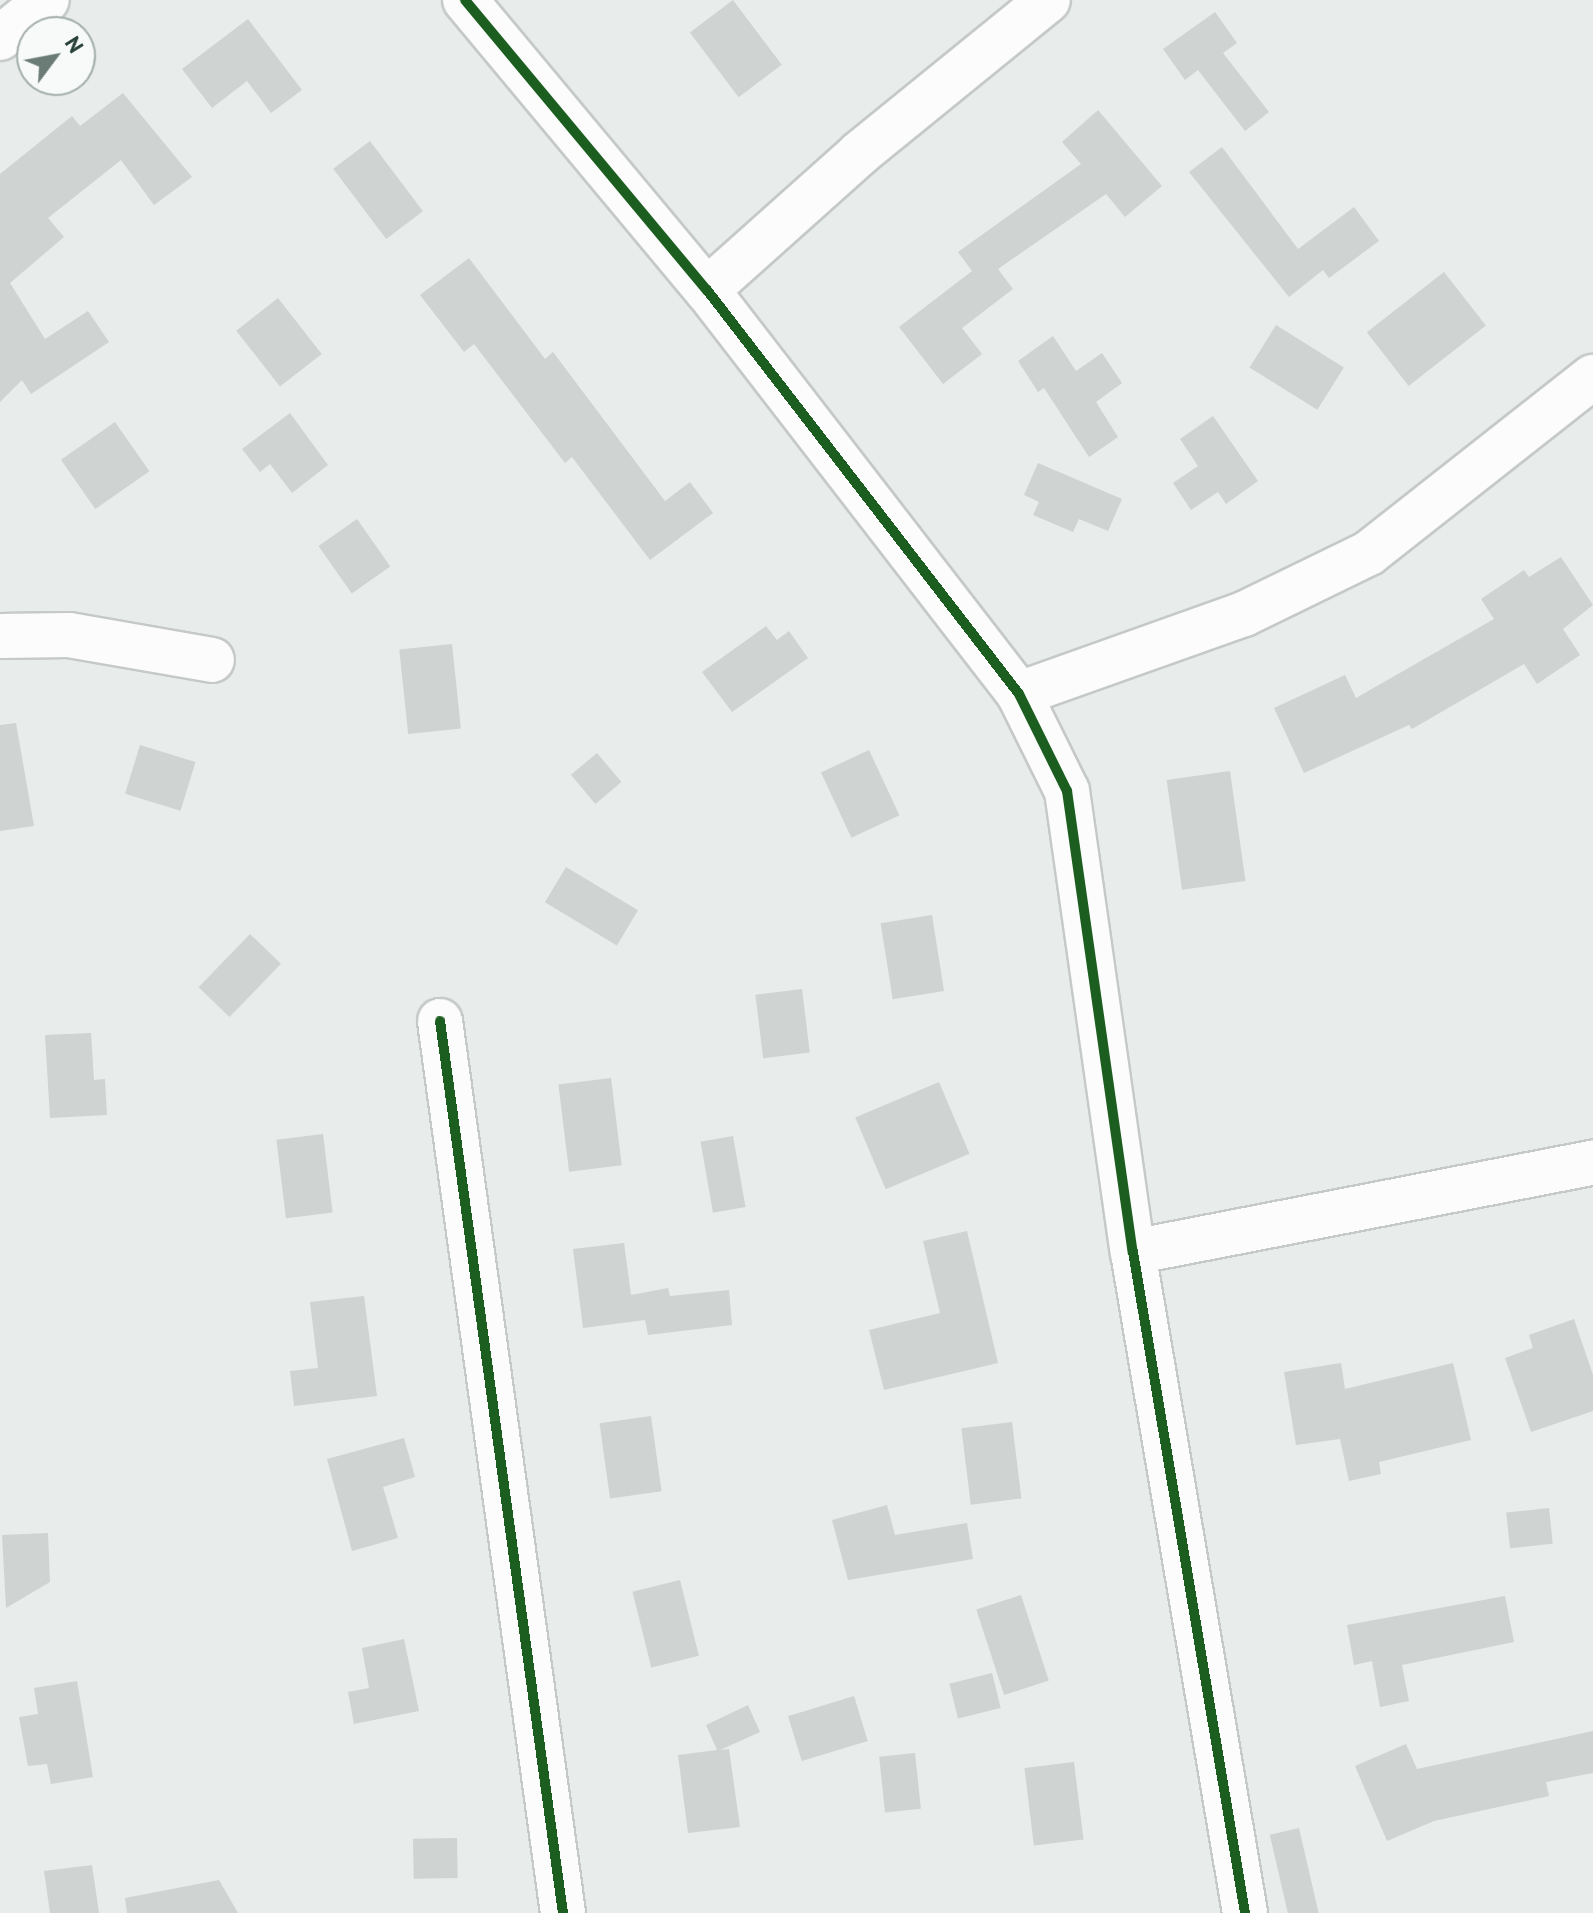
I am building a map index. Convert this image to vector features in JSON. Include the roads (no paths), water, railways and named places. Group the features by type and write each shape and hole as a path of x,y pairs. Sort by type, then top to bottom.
{"street":[{"path":"0,38 47,0"},
{"path":"465,0 707,290 1019,694 1067,791 1133,1252 1245,1913"},
{"path":"707,290 860,153 1048,0"},
{"path":"1019,694 1244,614 1369,553 1593,377"},
{"path":"0,636 69,635 212,660"},
{"path":"440,1021 563,1913"},
{"path":"1133,1252 1593,1163"}]}
